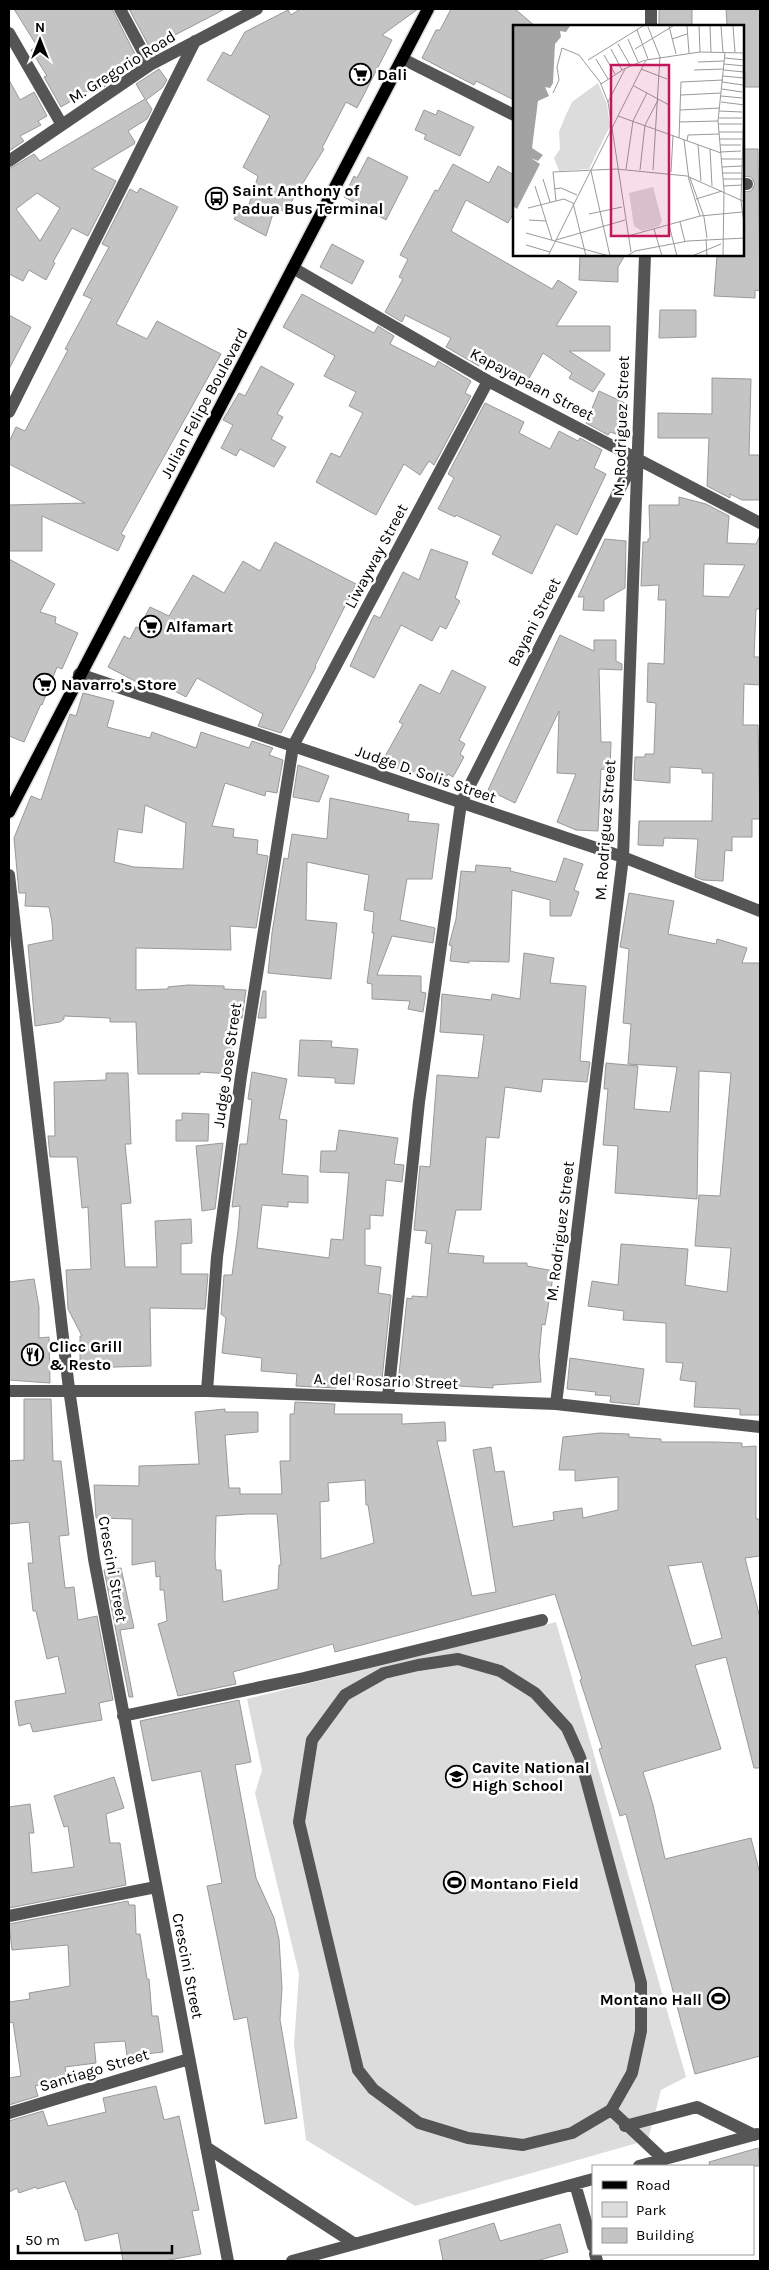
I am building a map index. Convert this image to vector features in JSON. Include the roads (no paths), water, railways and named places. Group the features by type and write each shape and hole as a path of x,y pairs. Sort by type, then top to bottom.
{"main road":[{"name":"Julian Felipe Boulevard","path":"9,812 79,674 428,9"}],"street":[{"path":"120,9 150,66"},
{"name":"M. Gregorio Road","path":"9,161 150,66 257,9"},
{"path":"651,9 651,25"},
{"path":"9,33 62,125"},
{"path":"9,412 195,41"},
{"path":"403,59 513,114"},
{"name":"M. Rodriguez Street","path":"556,1404 623,857 636,457 645,256"},
{"name":"Kapayapaan Street","path":"293,268 488,381 760,523"},
{"name":"Liwayway Street","path":"293,746 488,381"},
{"name":"Bayani Street","path":"388,1397 419,1102 461,803 636,457"},
{"name":"Judge D. Solis Street","path":"79,674 623,857 760,911"},
{"name":"Judge Jose Street","path":"207,1391 217,1257 241,1076 293,746"},
{"name":"Crescini Street","path":"9,875 69,1389 94,1559 228,2261"},
{"name":"A. del Rosario Street","path":"9,1391 69,1389 207,1391 556,1404 760,1427"},
{"path":"123,1716 304,1678 542,1620"},
{"path":"458,1659 500,1671 535,1693 567,1728 580,1757 641,1984 641,2031 632,2073 611,2110 572,2133 523,2145 468,2138 419,2123 373,2089 358,2070 298,1822 312,1740 345,1694 384,1673 418,1665 458,1659"},
{"path":"9,1916 156,1887"},
{"name":"Santiago Street","path":"9,2113 189,2059"},
{"path":"626,2126 697,2106 757,2134"},
{"path":"611,2110 664,2160"},
{"path":"643,2165 757,2134"},
{"path":"206,2147 354,2244"},
{"path":"292,2261 592,2179"},
{"path":"575,2184 592,2243"}],"place":[{"name":"Dali","path":"361,74"},
{"name":"Saint Anthony of Padua Bus Terminal","path":"216,199"},
{"name":"Alfamart","path":"150,626"},
{"name":"Navarro's Store","path":"45,684"},
{"name":"Clicc Grill & Resto","path":"33,1355"},
{"name":"Cavite National High School","path":"456,1776"},
{"name":"Montano Field","path":"454,1883"},
{"name":"Montano Hall","path":"718,1999"}]}
